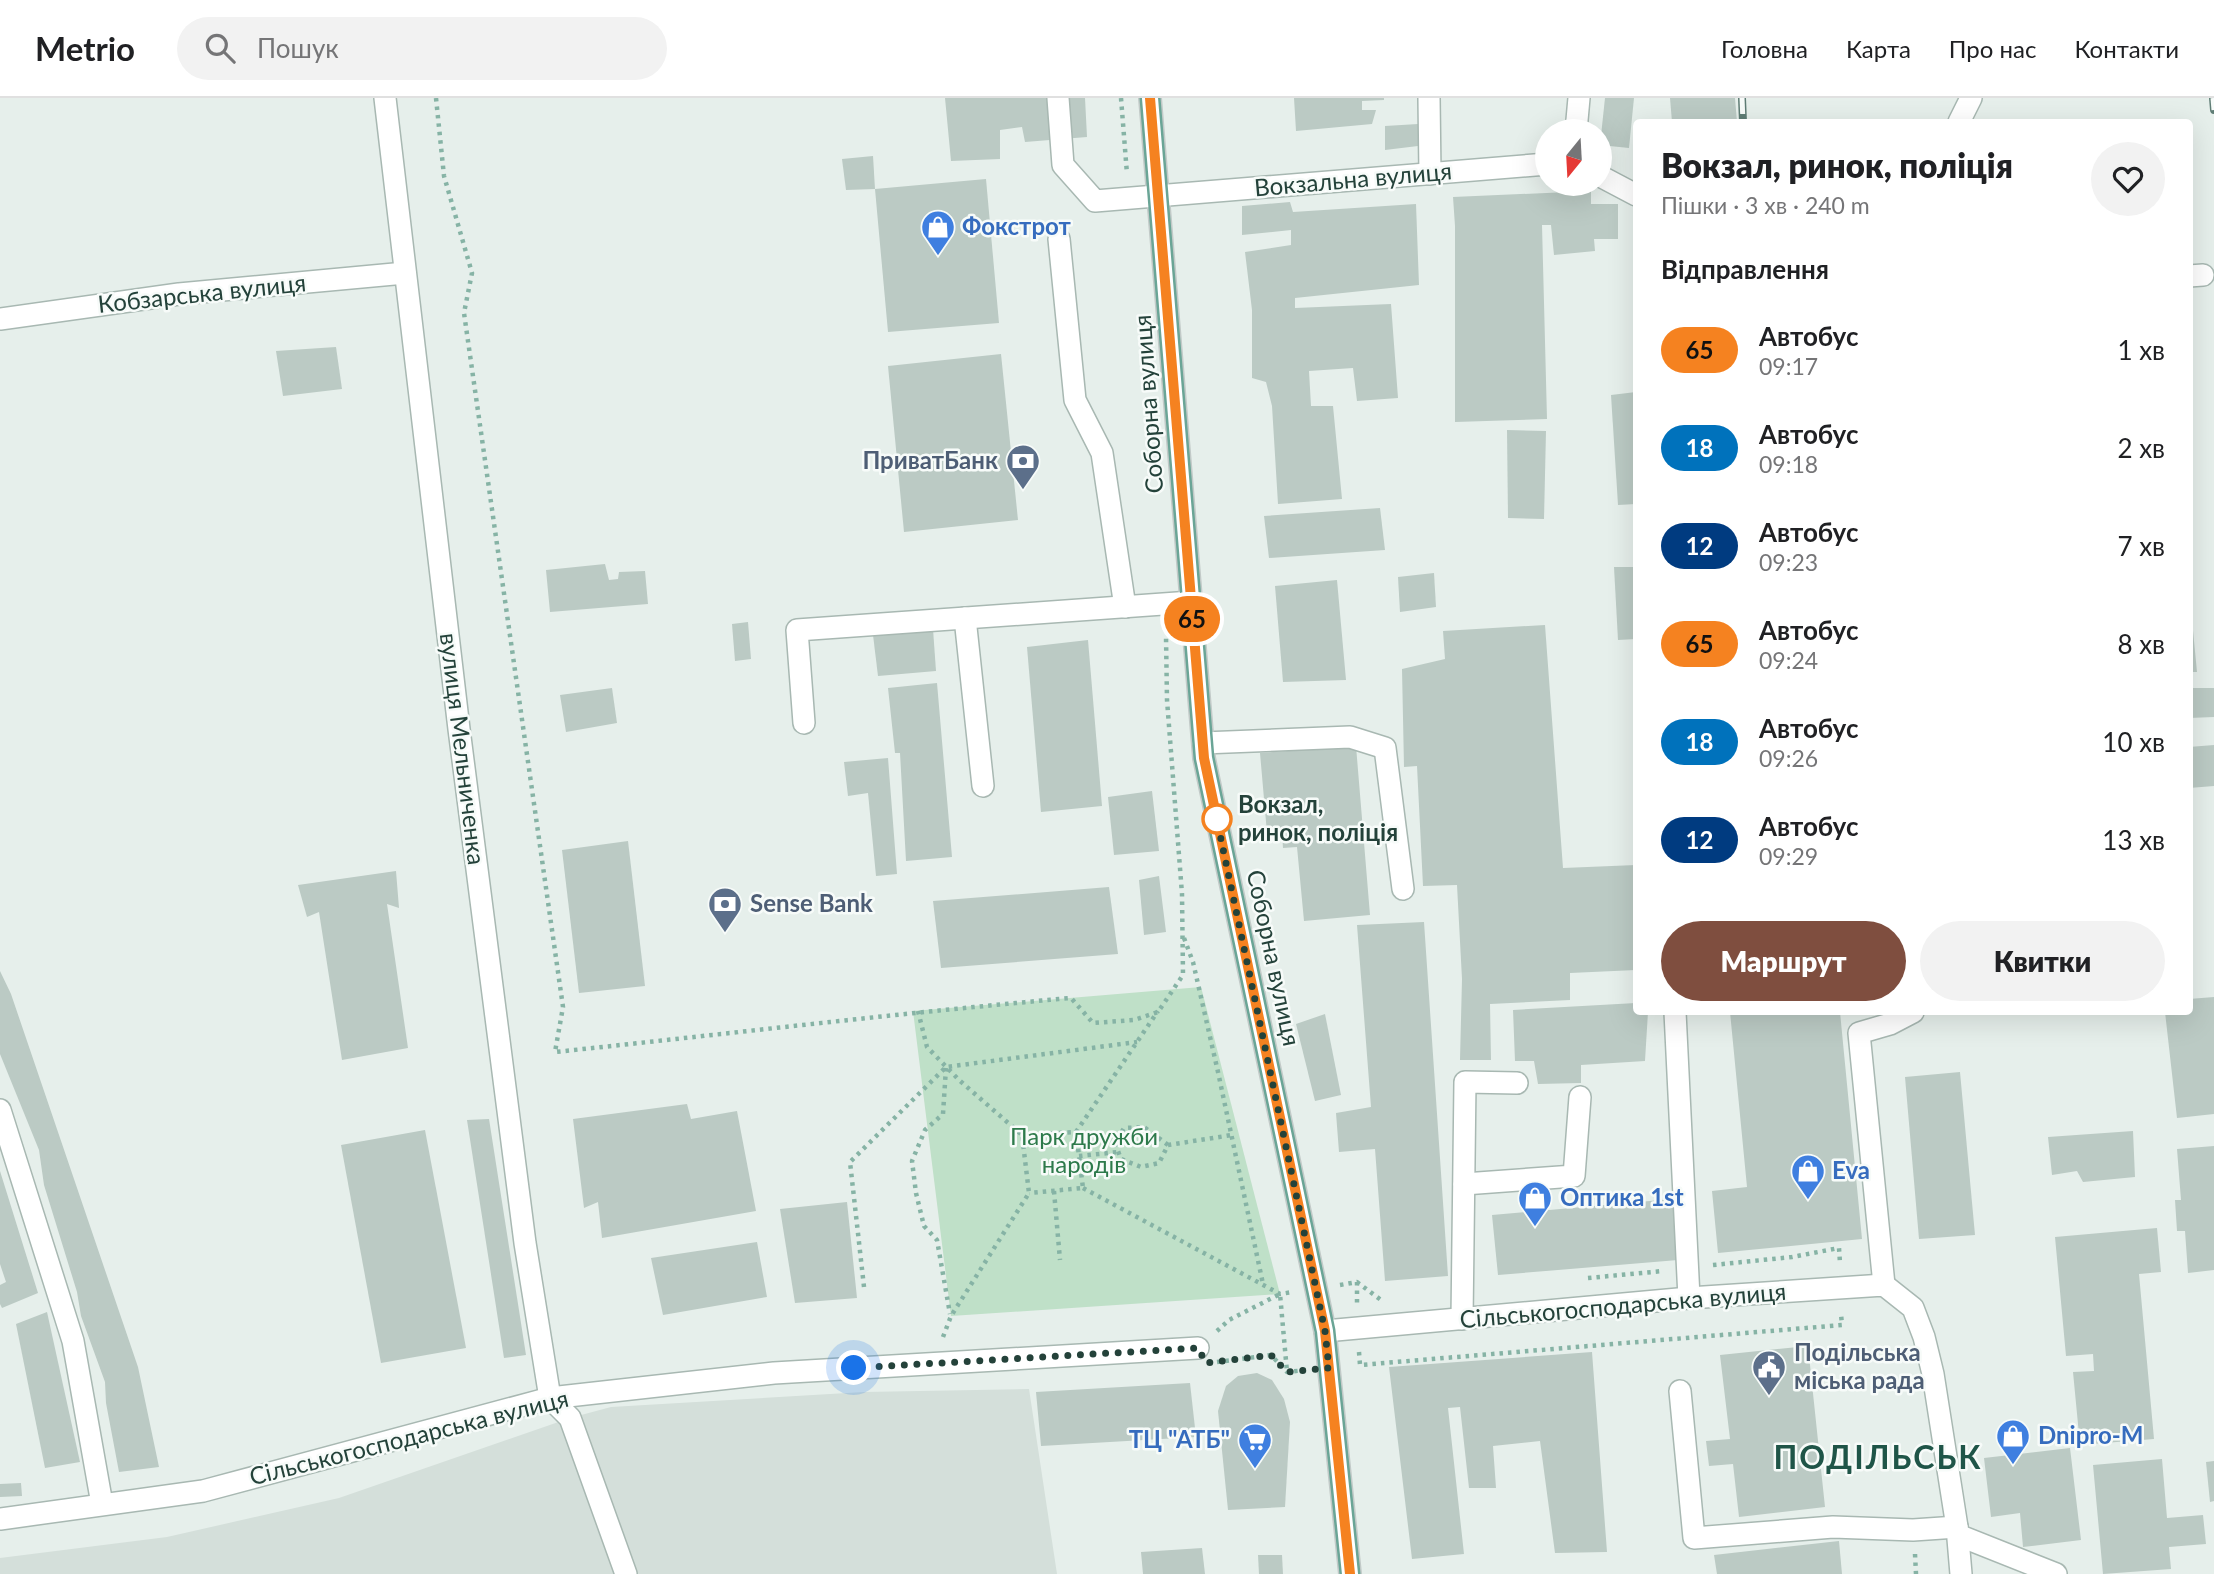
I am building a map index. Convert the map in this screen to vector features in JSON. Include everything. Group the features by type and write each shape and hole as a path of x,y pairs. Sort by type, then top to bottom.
{"main road":[{"name":"Соборна вулиця","path":"1150,98 1204,758 1325,1331 1350,1574"}],"street":[{"name":"вулиця Мельниченка","path":"385,98 458,729 525,1242 550,1398"},
{"name":"Вокзальна вулиця","path":"1058,98 1063,165 1095,201 1535,165"},
{"path":"1429,98 1430,174"},
{"path":"1577,119 1579,98"},
{"path":"1960,119 1971,98"},
{"path":"1612,182 1633,193"},
{"path":"1059,239 1075,400 1102,453 1125,607"},
{"name":"Кобзарська вулиця","path":"0,319 179,293 405,273"},
{"path":"804,723 797,630 1191,602"},
{"path":"965,618 984,786"},
{"path":"1203,743 1350,737 1385,748 1403,889"},
{"path":"1675,1015 1689,1298"},
{"path":"1881,1018 1859,1033 1884,1285 1913,1308 1924,1337 1933,1374 1961,1574"},
{"path":"1462,1319 1465,1082 1517,1083"},
{"path":"1464,1184 1574,1176 1580,1097"},
{"path":"0,1110 73,1341 102,1504"},
{"name":"Сільськогосподарська вулиця","path":"1325,1331 1689,1298 1884,1285"},
{"name":"Сільськогосподарська вулиця","path":"0,1519 203,1491 550,1398 774,1373 1198,1348"},
{"path":"1680,1391 1694,1538 1833,1527 1957,1531 2056,1574"},
{"path":"550,1398 570,1418 626,1574"}],"path":[{"path":"436,98 444,176 472,273 464,313 563,1007 555,1052 918,1011 1071,998 1093,1023 1134,1020 1158,1012 1164,1002"},
{"path":"1121,98 1130,199"},
{"path":"1029,1194 1083,1188 1076,1132 1183,975 1182,894 1167,700 1165,604"},
{"path":"1182,933 1193,962 1263,1285"},
{"path":"918,1011 927,1047 1022,1135 1029,1194 951,1316 934,1363"},
{"path":"864,1287 850,1162 946,1067 1137,1042"},
{"path":"946,1067 943,1114 925,1130 912,1161 924,1226 937,1240 951,1316"},
{"path":"1168,1145 1158,1163 1141,1167 1121,1159 1115,1143 1124,1128 1144,1127 1168,1145 1232,1135"},
{"path":"1022,1135 1076,1132"},
{"path":"1079,1156 1118,1152"},
{"path":"1054,1191 1060,1260"},
{"path":"1280,1293 1287,1372 1271,1355 1206,1363 1198,1348 1229,1320 1280,1293"},
{"path":"1287,1372 1360,1366"}],"shaded area":[{"path":"1029,1389 1057,1574 0,1574 0,1558 167,1537 339,1498 570,1418 611,1407 864,1392"}],"green space":[{"name":"Парк дружби народів","path":"1201,987 1280,1294 951,1316 913,1011"}],"building":[{"path":"945,98 1085,98 1087,137 1025,142 1022,127 1000,130 1000,159 951,161"},
{"path":"1294,98 1384,100 1362,101 1362,110 1376,110 1372,124 1296,131"},
{"path":"1605,98 1634,98 1629,148 1612,146 1612,119 1603,119"},
{"path":"1670,98 1735,98 1737,119 1672,119"},
{"path":"1418,124 1418,146 1385,150 1385,126"},
{"path":"873,156 875,189 846,190 842,159"},
{"path":"986,179 999,323 888,332 875,189"},
{"path":"1535,193 1535,196 1591,196 1591,204 1618,204 1618,239 1594,239 1595,251 1554,255 1551,225 1542,225 1547,419 1455,422 1453,197"},
{"path":"1290,202 1293,212 1416,204 1419,285 1295,298 1295,308 1391,304 1398,398 1357,401 1353,368 1309,371 1311,406 1333,406 1342,499 1278,504 1272,406 1266,382 1252,378 1252,310 1245,252 1291,245 1291,230 1242,235 1242,206"},
{"path":"336,347 342,389 283,396 276,351"},
{"path":"1001,354 1018,520 904,532 888,366"},
{"path":"1633,392 1633,504 1618,505 1611,395"},
{"path":"1507,430 1546,431 1544,519 1508,518"},
{"path":"1380,508 1385,550 1269,558 1264,516"},
{"path":"605,564 609,580 618,579 619,572 645,571 648,604 550,612 546,570"},
{"path":"1614,567 1633,567 1633,639 1618,640"},
{"path":"1434,573 1436,607 1400,612 1398,577"},
{"path":"1337,580 1346,680 1283,682 1275,586"},
{"path":"748,622 751,659 735,661 732,624"},
{"path":"1545,625 1563,868 1633,865 1633,970 1570,973 1570,1000 1490,1004 1491,1060 1460,1060 1462,979 1457,885 1423,886 1417,766 1404,767 1402,669 1445,659 1443,631"},
{"path":"933,629 936,671 878,676 873,635"},
{"path":"2193,631 2197,672 2193,672"},
{"path":"1088,640 1102,806 1041,812 1027,647"},
{"path":"937,683 952,857 906,861 900,753 895,753 888,688"},
{"path":"612,688 617,723 566,732 560,695"},
{"path":"2193,688 2214,688 2214,717 2193,718"},
{"path":"2214,745 2214,786 2193,788 2193,747"},
{"path":"1356,746 1370,915 1304,921 1297,847 1283,848 1282,833 1267,833 1260,753"},
{"path":"888,758 897,874 876,876 868,793 848,796 844,762"},
{"path":"1152,791 1159,851 1114,855 1108,797"},
{"path":"628,841 645,986 579,993 562,850"},
{"path":"396,871 399,908 387,904 408,1048 342,1060 319,912 307,917 298,885"},
{"path":"1159,876 1166,932 1144,935 1139,880"},
{"path":"1109,887 1118,954 941,968 933,901"},
{"path":"1424,922 1448,1276 1385,1281 1375,1149 1339,1152 1336,1113 1371,1107 1357,925"},
{"path":"0,971 11,994 138,1367 159,1467 119,1472 106,1403 105,1382 81,1316 77,1292 44,1185 39,1150 0,1054"},
{"path":"2214,997 2214,1114 2177,1118 2165,1015 2193,1015 2193,999"},
{"path":"1633,1003 1633,1015 1648,1015 1645,1061 1581,1065 1581,1083 1538,1084 1534,1061 1515,1061 1513,1010"},
{"path":"1325,1014 1341,1095 1315,1101 1296,1024"},
{"path":"1730,1015 1840,1015 1862,1239 1718,1253 1712,1191 1747,1187"},
{"path":"1960,1072 1975,1235 1919,1239 1905,1077"},
{"path":"687,1104 691,1119 737,1111 756,1211 602,1238 598,1202 584,1208 573,1119"},
{"path":"489,1119 526,1355 504,1358 467,1120"},
{"path":"425,1130 466,1348 381,1363 341,1145"},
{"path":"2133,1131 2135,1177 2083,1182 2077,1171 2052,1175 2048,1137"},
{"path":"2214,1146 2214,1270 2188,1273 2185,1231 2177,1231 2175,1200 2181,1200 2177,1149"},
{"path":"0,1171 38,1293 2,1308 0,1285 6,1282 0,1264"},
{"path":"1672,1199 1678,1260 1498,1275 1492,1215"},
{"path":"847,1202 857,1298 795,1303 780,1209"},
{"path":"2157,1228 2161,1272 2139,1274 2154,1439 2080,1445 2073,1372 2094,1371 2093,1354 2066,1356 2055,1237"},
{"path":"757,1242 767,1297 663,1315 651,1258"},
{"path":"47,1312 80,1462 45,1468 16,1324"},
{"name":"Подільська міська рада","path":"1808,1346 1825,1507 1739,1517 1733,1464 1709,1466 1706,1441 1730,1439 1720,1355"},
{"path":"1592,1352 1607,1552 1555,1553 1540,1441 1493,1446 1496,1488 1469,1488 1460,1407 1448,1408 1464,1554 1412,1559 1389,1367"},
{"name":"ТЦ \"АТБ\"","path":"1257,1373 1272,1380 1284,1399 1290,1422 1285,1507 1228,1510 1218,1411 1226,1386 1238,1376"},
{"path":"1190,1383 1196,1437 1041,1446 1036,1392"},
{"path":"2070,1448 2081,1540 2023,1547 2020,1513 1991,1517 1984,1458"},
{"path":"2162,1459 2167,1518 2203,1515 2206,1544 2169,1547 2171,1569 2103,1574 2093,1465"},
{"path":"2214,1461 2214,1501 2210,1502 2206,1462"},
{"path":"21,1483 22,1496 0,1497 0,1484"},
{"path":"1839,1541 1842,1574 1717,1574 1714,1555"},
{"path":"1202,1548 1205,1574 1143,1574 1141,1552"},
{"path":"1258,1555 1282,1555 1283,1574 1259,1574"}],"railway":[{"path":"1742,98 1743,119"},
{"path":"2213,98 2214,110"}],"bus line":[{"name":"65","path":"1150,98 1204,758 1325,1331 1350,1574"}],"place":[{"name":"Фокстрот","path":"938,257"},
{"name":"ПриватБанк","path":"1023,491"},
{"name":"Вокзал, ринок, поліція","path":"1217,819"},
{"name":"Sense Bank","path":"725,934"},
{"name":"Eva","path":"1808,1201"},
{"name":"Оптика 1st","path":"1535,1228"},
{"name":"Подільська міська рада","path":"1769,1397"},
{"name":"Dnipro-M","path":"2013,1466"},
{"name":"ТЦ \"АТБ\"","path":"1255,1470"}],"district":[{"name":"ПОДІЛЬСЬК","path":"1878,1458"}],"route":[{"path":"854,1368 1198,1348 1206,1363 1271,1355 1287,1372 1329,1368 1325,1331 1215,811 1217,819"}]}
